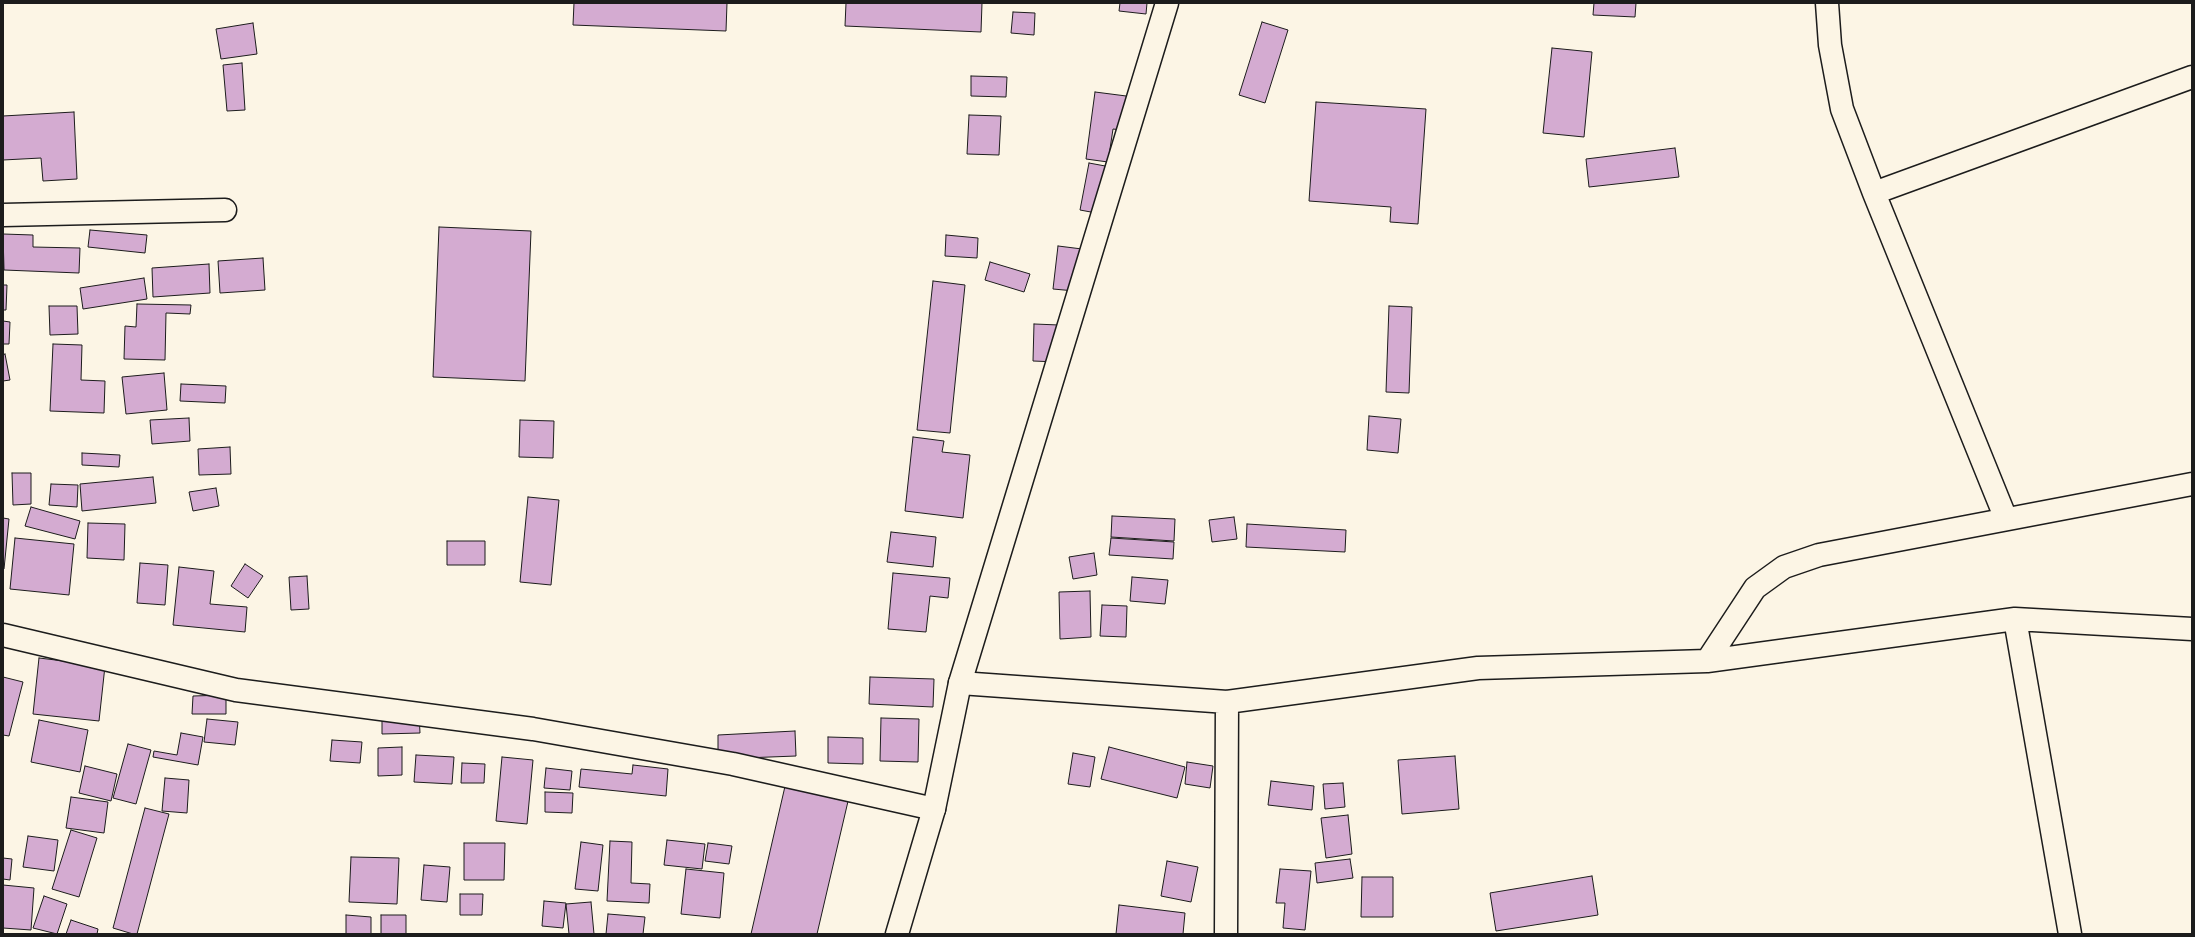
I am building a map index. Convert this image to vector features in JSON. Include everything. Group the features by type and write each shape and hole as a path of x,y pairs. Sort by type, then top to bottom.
{"street":[{"path":"897,934 934,809 960,683 1167,3"},
{"path":"1828,3 1830,45 1842,109 1874,194 2006,519"},
{"path":"1874,194 2192,77"},
{"path":"3,215 225,210"},
{"path":"1706,662 1755,588 1784,567 1819,555 2192,484"},
{"path":"960,683 1227,702 1478,668 1706,662 2015,619 2192,629"},
{"path":"2015,619 2070,934"},
{"path":"3,634 236,690 541,730 734,764 934,809"},
{"path":"1226,934 1227,702"}],"building":[{"path":"574,3 727,3 726,31 573,25"},
{"path":"846,3 982,3 981,32 845,26"},
{"path":"1120,3 1147,3 1146,14 1119,11"},
{"path":"1594,3 1636,3 1635,17 1593,15"},
{"path":"1013,12 1035,13 1034,35 1011,33"},
{"path":"1262,22 1288,30 1265,103 1239,95"},
{"path":"253,23 257,54 221,59 216,29"},
{"path":"1552,48 1592,52 1584,137 1543,133"},
{"path":"242,63 245,110 227,111 223,65"},
{"path":"971,76 1007,77 1006,97 971,96"},
{"path":"1095,92 1134,97 1130,131 1113,129 1108,162 1086,159"},
{"path":"1316,102 1426,109 1418,224 1390,222 1391,207 1309,201"},
{"path":"74,112 77,179 43,181 41,158 3,160 3,116"},
{"path":"969,115 1001,116 999,155 967,154"},
{"path":"1675,148 1679,177 1589,187 1586,159"},
{"path":"1089,163 1116,168 1107,215 1080,210"},
{"path":"439,227 531,231 525,381 433,377"},
{"path":"90,230 147,235 145,253 88,247"},
{"path":"3,234 33,235 33,247 80,248 79,273 4,270"},
{"path":"946,235 978,238 977,258 945,256"},
{"path":"1058,246 1090,250 1086,292 1053,289"},
{"path":"263,258 265,290 220,293 218,261"},
{"path":"990,262 1030,274 1024,292 985,280"},
{"path":"209,264 210,293 153,297 152,268"},
{"path":"144,278 147,299 83,309 80,288"},
{"path":"933,281 965,285 950,433 917,430"},
{"path":"3,285 7,285 6,310 3,310"},
{"path":"137,304 191,305 190,314 166,313 165,360 124,359 125,326 136,327"},
{"path":"49,306 77,306 78,334 50,335"},
{"path":"1389,306 1412,307 1409,393 1386,392"},
{"path":"3,321 10,322 9,344 3,344"},
{"path":"1034,324 1059,325 1058,362 1033,361"},
{"path":"53,344 82,345 81,380 105,381 104,413 50,411"},
{"path":"5,354 10,380 3,381 3,355"},
{"path":"164,373 167,410 126,414 122,377"},
{"path":"181,384 226,386 225,403 180,401"},
{"path":"1369,416 1401,419 1398,453 1367,450"},
{"path":"189,418 190,441 152,444 150,420"},
{"path":"520,420 554,421 553,458 519,457"},
{"path":"913,437 944,441 942,452 970,455 963,518 905,511"},
{"path":"230,447 231,474 199,475 198,449"},
{"path":"82,453 120,455 119,467 82,465"},
{"path":"12,473 31,473 31,504 13,505"},
{"path":"153,477 156,503 82,511 80,484"},
{"path":"51,484 78,485 77,507 49,505"},
{"path":"216,488 219,506 193,511 189,492"},
{"path":"528,497 559,500 551,585 520,582"},
{"path":"31,507 80,521 75,539 25,526"},
{"path":"1112,516 1175,519 1174,541 1111,537"},
{"path":"1234,517 1237,539 1212,542 1209,520"},
{"path":"3,518 9,519 4,569 3,569"},
{"path":"88,523 125,524 124,560 87,558"},
{"path":"1247,524 1346,530 1345,552 1246,547"},
{"path":"891,532 936,537 933,567 887,562"},
{"path":"15,538 74,544 69,595 10,589"},
{"path":"1111,538 1174,542 1173,559 1109,555"},
{"path":"447,541 485,541 485,565 447,565"},
{"path":"1094,553 1097,575 1073,579 1069,557"},
{"path":"140,563 168,565 165,605 137,603"},
{"path":"245,564 263,576 248,598 231,586"},
{"path":"179,567 214,571 210,604 247,607 245,632 173,625"},
{"path":"893,573 950,578 948,598 930,596 926,632 888,629"},
{"path":"307,576 309,609 291,610 289,577"},
{"path":"1132,577 1168,580 1165,604 1130,601"},
{"path":"1090,591 1091,637 1060,639 1059,592"},
{"path":"1102,605 1127,606 1126,637 1100,636"},
{"path":"39,658 105,666 99,721 33,714"},
{"path":"3,677 23,682 9,736 3,735"},
{"path":"870,677 934,679 933,707 869,704"},
{"path":"226,695 226,714 192,714 193,696"},
{"path":"419,713 420,733 382,734 382,714"},
{"path":"881,718 919,719 918,762 880,761"},
{"path":"207,719 238,722 235,745 204,742"},
{"path":"39,720 88,730 80,772 31,762"},
{"path":"795,731 796,756 718,759 718,735"},
{"path":"181,733 203,737 198,765 153,757 154,751 177,755"},
{"path":"828,737 863,738 863,764 828,763"},
{"path":"332,740 362,742 360,763 330,761"},
{"path":"128,744 151,750 136,804 113,798"},
{"path":"402,747 402,775 378,776 378,748"},
{"path":"1109,747 1185,767 1177,798 1101,779"},
{"path":"1073,753 1095,757 1090,787 1068,784"},
{"path":"416,755 454,757 452,784 414,782"},
{"path":"1455,756 1459,809 1402,814 1398,760"},
{"path":"502,757 533,760 527,824 496,821"},
{"path":"1187,762 1213,766 1210,788 1185,784"},
{"path":"462,763 485,764 484,783 461,783"},
{"path":"633,765 668,769 666,796 579,787 581,769 632,774"},
{"path":"85,766 117,774 111,801 79,793"},
{"path":"546,768 572,771 570,790 544,788"},
{"path":"165,778 189,780 187,813 162,811"},
{"path":"1271,781 1314,786 1312,810 1268,805"},
{"path":"786,782 849,797 817,934 751,934"},
{"path":"1343,783 1345,807 1325,809 1323,784"},
{"path":"545,792 573,793 572,813 545,812"},
{"path":"71,797 108,802 104,833 66,828"},
{"path":"145,808 169,814 137,934 133,934 113,928"},
{"path":"1348,815 1352,854 1326,858 1321,818"},
{"path":"71,830 97,838 79,897 52,889"},
{"path":"28,836 58,840 54,871 23,867"},
{"path":"667,840 705,844 702,869 664,865"},
{"path":"610,841 632,842 631,883 650,884 649,903 607,901"},
{"path":"581,842 603,845 598,891 575,889"},
{"path":"464,843 505,843 504,880 464,880"},
{"path":"708,843 732,846 729,864 705,861"},
{"path":"351,857 399,858 397,904 349,902"},
{"path":"3,858 12,859 10,880 3,879"},
{"path":"1350,859 1353,878 1317,883 1315,863"},
{"path":"1167,861 1198,867 1191,902 1161,896"},
{"path":"424,865 450,867 447,902 421,900"},
{"path":"686,869 724,873 720,918 681,914"},
{"path":"1280,869 1311,871 1305,930 1283,928 1285,903 1276,903"},
{"path":"1592,876 1598,915 1496,931 1490,893"},
{"path":"1362,877 1393,877 1393,917 1361,917"},
{"path":"3,885 34,888 31,930 3,928"},
{"path":"460,894 483,894 482,915 460,915"},
{"path":"44,896 67,904 57,934 33,928"},
{"path":"544,901 566,903 563,928 542,926"},
{"path":"591,902 594,934 569,934 566,904"},
{"path":"1119,905 1185,913 1183,934 1116,934"},
{"path":"608,914 645,917 643,934 606,934"},
{"path":"346,915 371,917 371,934 346,934"},
{"path":"381,915 406,915 406,934 381,934"},
{"path":"71,920 98,929 97,934 66,934"}]}
